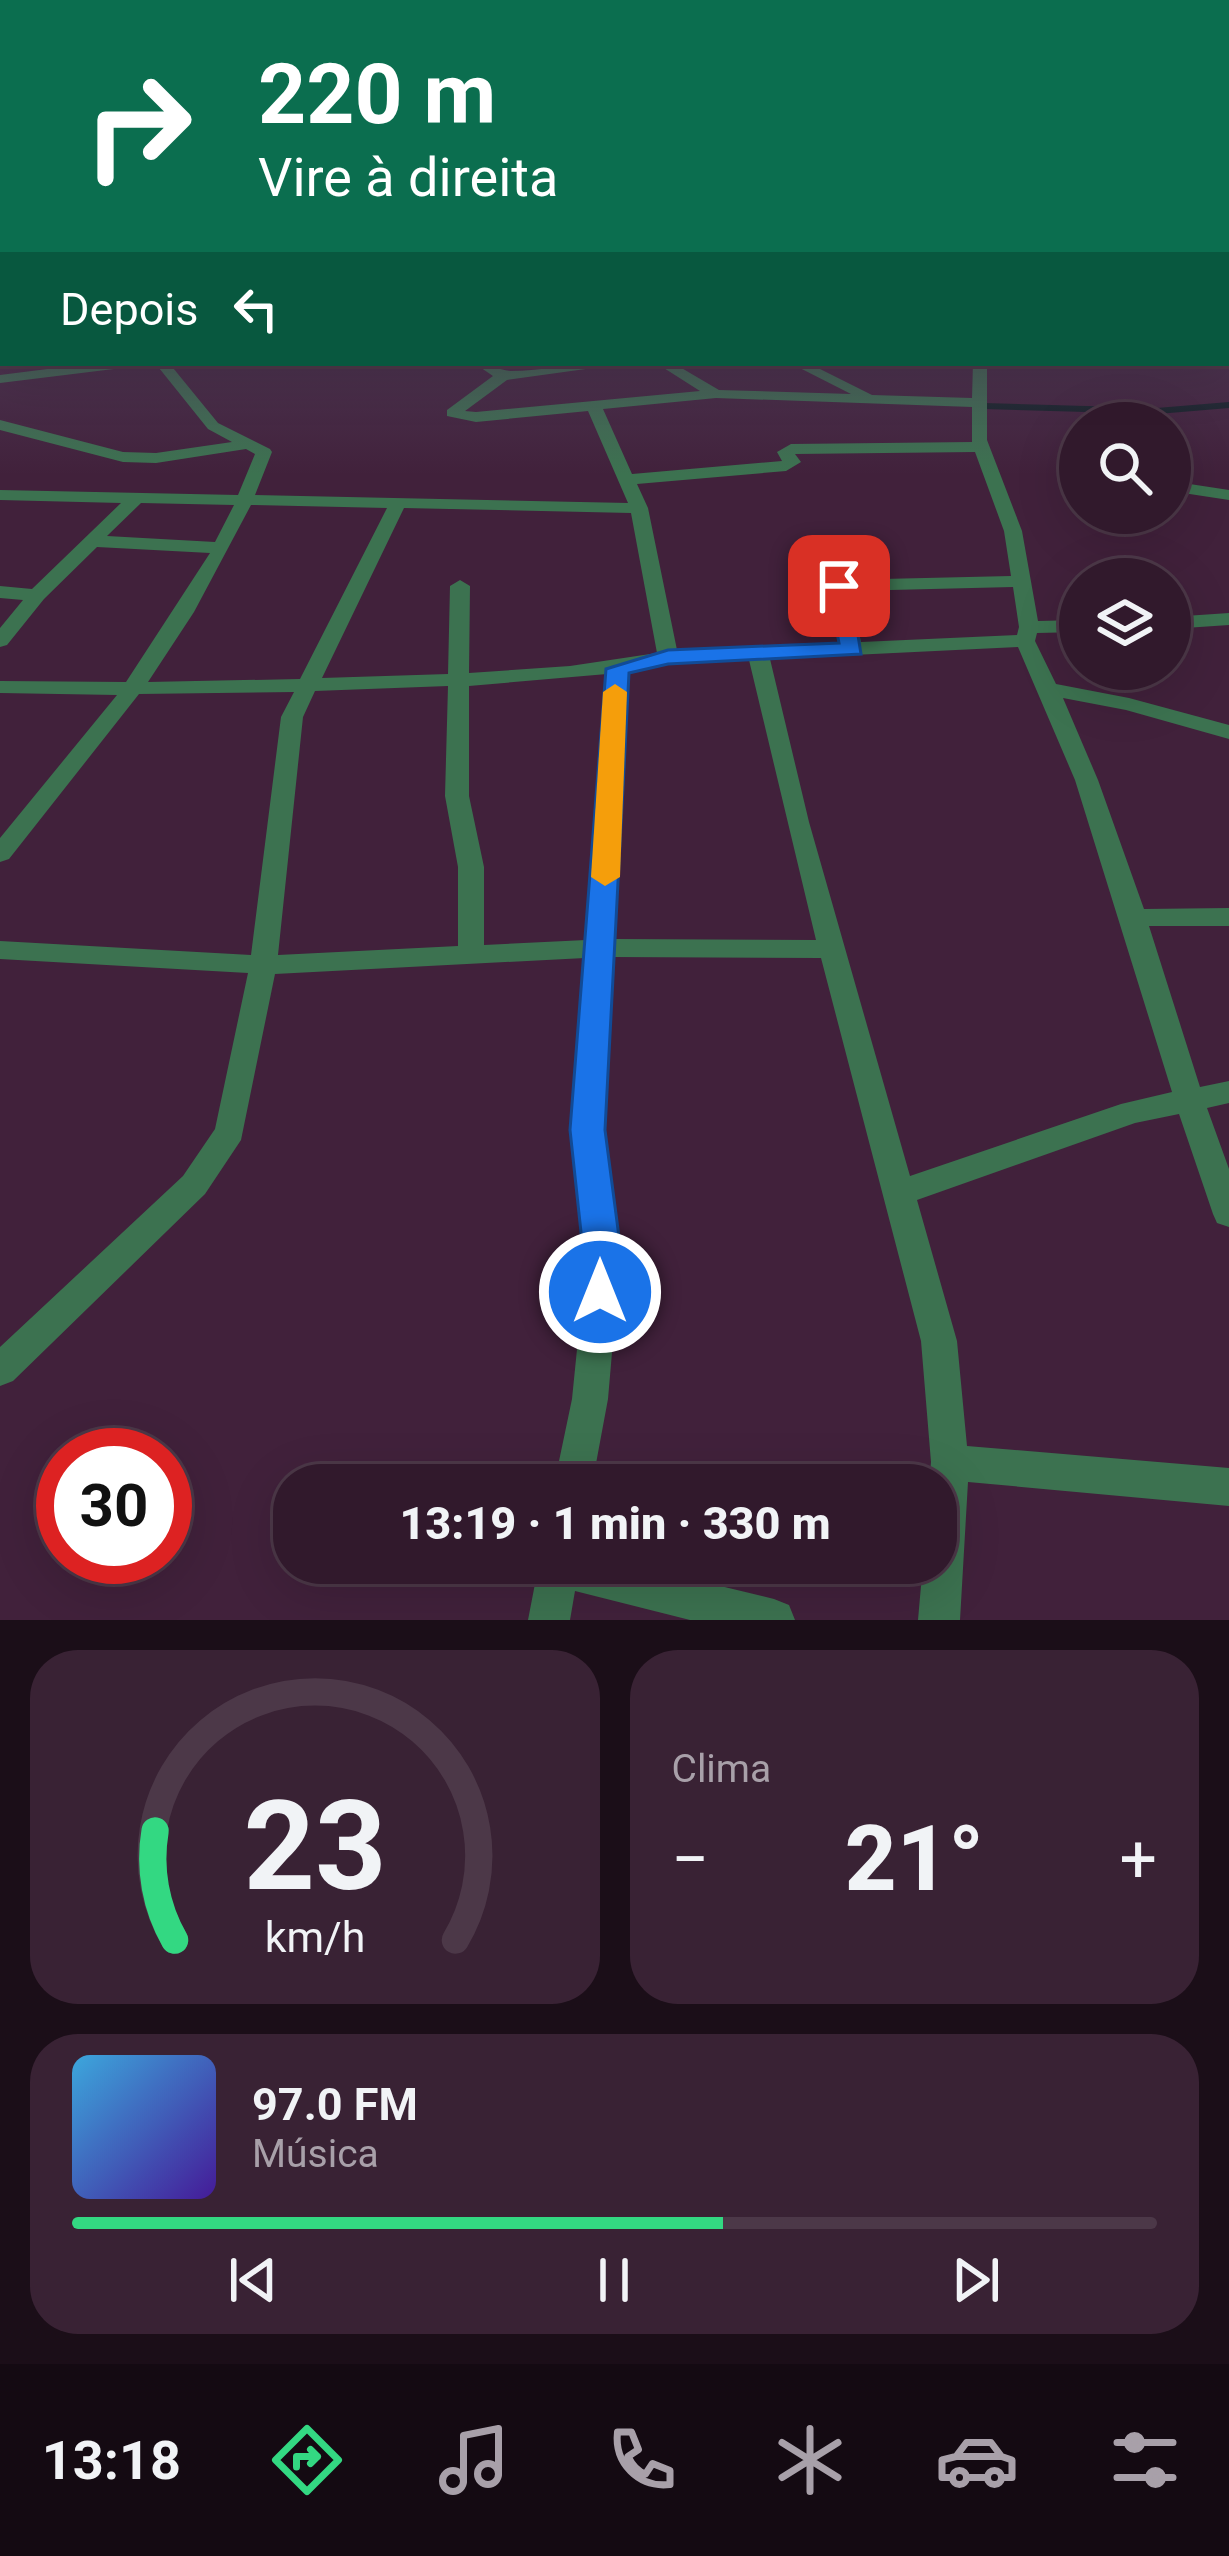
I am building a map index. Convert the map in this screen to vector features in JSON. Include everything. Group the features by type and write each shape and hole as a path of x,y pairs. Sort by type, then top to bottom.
{"street":[{"path":"0,380 107,366"},
{"path":"0,854 128,690 219,548 264,452 213,426 164,366"},
{"path":"486,366 503,376"},
{"path":"578,366 503,376 452,412 476,417 716,394 976,403"},
{"path":"668,366 716,394"},
{"path":"803,366 876,400"},
{"path":"979,369 980,447 1012,531 1027,634 1077,747 1186,1101 1229,1214"},
{"path":"594,407 639,508 668,657"},
{"path":"0,425 117,456 148,458 254,443"},
{"path":"625,480 786,466 793,462 784,452 791,449 980,447"},
{"path":"1191,489 1229,495"},
{"path":"0,495 639,508"},
{"path":"0,641 37,595 134,500"},
{"path":"0,1370 213,1160 239,1101 263,964 292,717 303,686 397,505"},
{"path":"93,541 219,548"},
{"path":"852,650 839,586 1022,581"},
{"path":"460,586 457,796 471,867 471,958"},
{"path":"0,592 37,595"},
{"path":"1191,622 1229,619"},
{"path":"0,687 128,690 462,680 618,669 668,657 852,650 1059,629"},
{"path":"758,652 939,1341 950,1462 939,1620"},
{"path":"578,1464 590,1399 603,1260 587,1130 618,669"},
{"path":"1050,689 1129,704 1229,732"},
{"path":"1131,918 1229,916"},
{"path":"0,950 263,964 471,958 602,948 833,949"},
{"path":"899,1193 1132,1112 1229,1093"},
{"path":"950,1462 1229,1487"},
{"path":"549,1620 555,1584"},
{"path":"633,1584 774,1620"}],"waterway":[{"path":"984,406 1157,411 1229,405"}],"slow traffic":[{"path":"605,877 615,692"}],"route":[{"path":"600,1292 603,1260 587,1130 602,948 610,732 618,669 668,657 852,650 836,590 839,586"}]}
